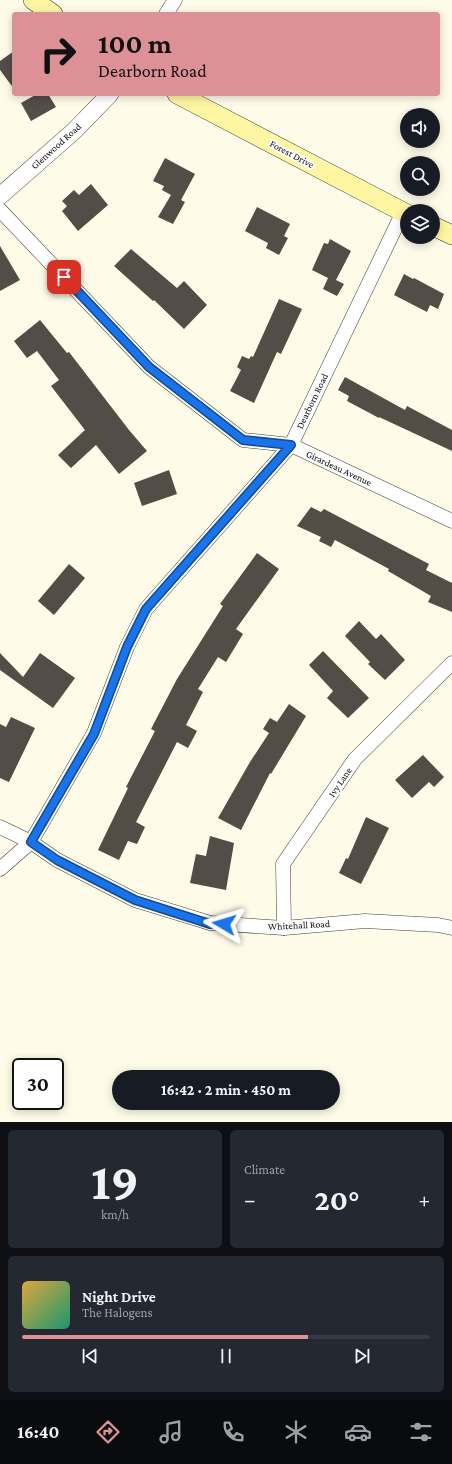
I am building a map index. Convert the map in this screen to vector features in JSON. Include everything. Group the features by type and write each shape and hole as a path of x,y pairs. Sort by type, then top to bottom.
{"main road":[{"path":"33,0 50,12"},
{"name":"Forest Drive","path":"181,96 400,210"},
{"path":"440,229 452,235"}],"street":[{"path":"167,12 175,0"},
{"name":"Glenwood Road","path":"0,196 74,131 108,96"},
{"name":"Girardeau Avenue","path":"0,210 149,367 243,440 291,445 452,521"},
{"name":"Dearborn Road","path":"0,869 31,842 94,734 127,647 146,609 291,445 400,223"},
{"name":"Ivy Lane","path":"284,928 283,864 355,760 452,662"},
{"name":"Whitehall Road","path":"0,827 31,842 57,860 135,900 210,924 284,928 365,921 438,925 452,928"}],"building":[{"path":"12,52 12,86 0,70 0,61"},
{"path":"33,96 49,96 56,107 31,121 21,103"},
{"path":"165,158 195,174 181,200 185,202 173,224 158,217 171,195 162,190 164,186 153,181"},
{"path":"91,184 108,205 78,231 62,211 67,206 62,201 74,190 79,195"},
{"path":"257,207 290,224 284,236 288,238 279,255 266,248 268,243 245,231"},
{"path":"330,239 351,251 336,280 344,284 337,296 323,289 328,278 312,270 324,243 328,244"},
{"path":"0,246 20,280 0,291"},
{"path":"131,249 177,288 184,281 207,305 184,329 154,300 153,301 114,266"},
{"path":"404,274 444,294 438,309 430,305 427,312 394,295"},
{"path":"279,299 302,309 281,354 277,352 254,403 230,391 241,370 237,367 242,356 249,359 251,356 253,357"},
{"path":"40,320 67,353 69,352 147,451 119,474 96,445 71,468 58,455 85,430 51,386 59,380 37,351 27,358 14,341"},
{"path":"345,377 405,410 407,406 452,430 452,451 379,418 347,401 349,396 338,390"},
{"path":"169,470 177,494 142,506 134,483"},
{"path":"311,507 321,512 324,509 429,564 426,570 452,583 452,612 428,602 431,596 388,571 389,569 335,540 331,547 319,541 321,537 297,526"},
{"path":"257,553 279,569 236,629 243,634 226,662 218,657 198,689 203,692 186,725 197,731 188,748 177,742 136,822 145,827 137,844 128,841 119,860 98,850 128,788 126,787 155,731 151,729 177,679 223,606 220,604"},
{"path":"69,564 85,578 54,615 38,601"},
{"path":"359,621 376,639 381,634 405,660 385,680 368,664 370,662 345,636"},
{"path":"323,651 369,698 348,718 327,698 333,691 309,665"},
{"path":"0,653 23,677 40,653 75,678 53,708 0,670"},
{"path":"289,704 306,716 271,774 270,773 241,830 218,818 250,762 269,733 263,729 270,718 277,722"},
{"path":"11,717 35,728 9,782 0,778 0,724 6,727"},
{"path":"423,755 444,777 434,787 429,782 412,798 395,780"},
{"path":"366,817 389,828 361,884 339,873 346,858 348,859"},
{"path":"210,836 234,843 226,890 190,883 196,854 206,856"}],"route":[{"path":"64,277 149,367 243,440 291,445 146,609 127,647 94,734 31,842 57,860 135,900 210,924 224,924"}]}
